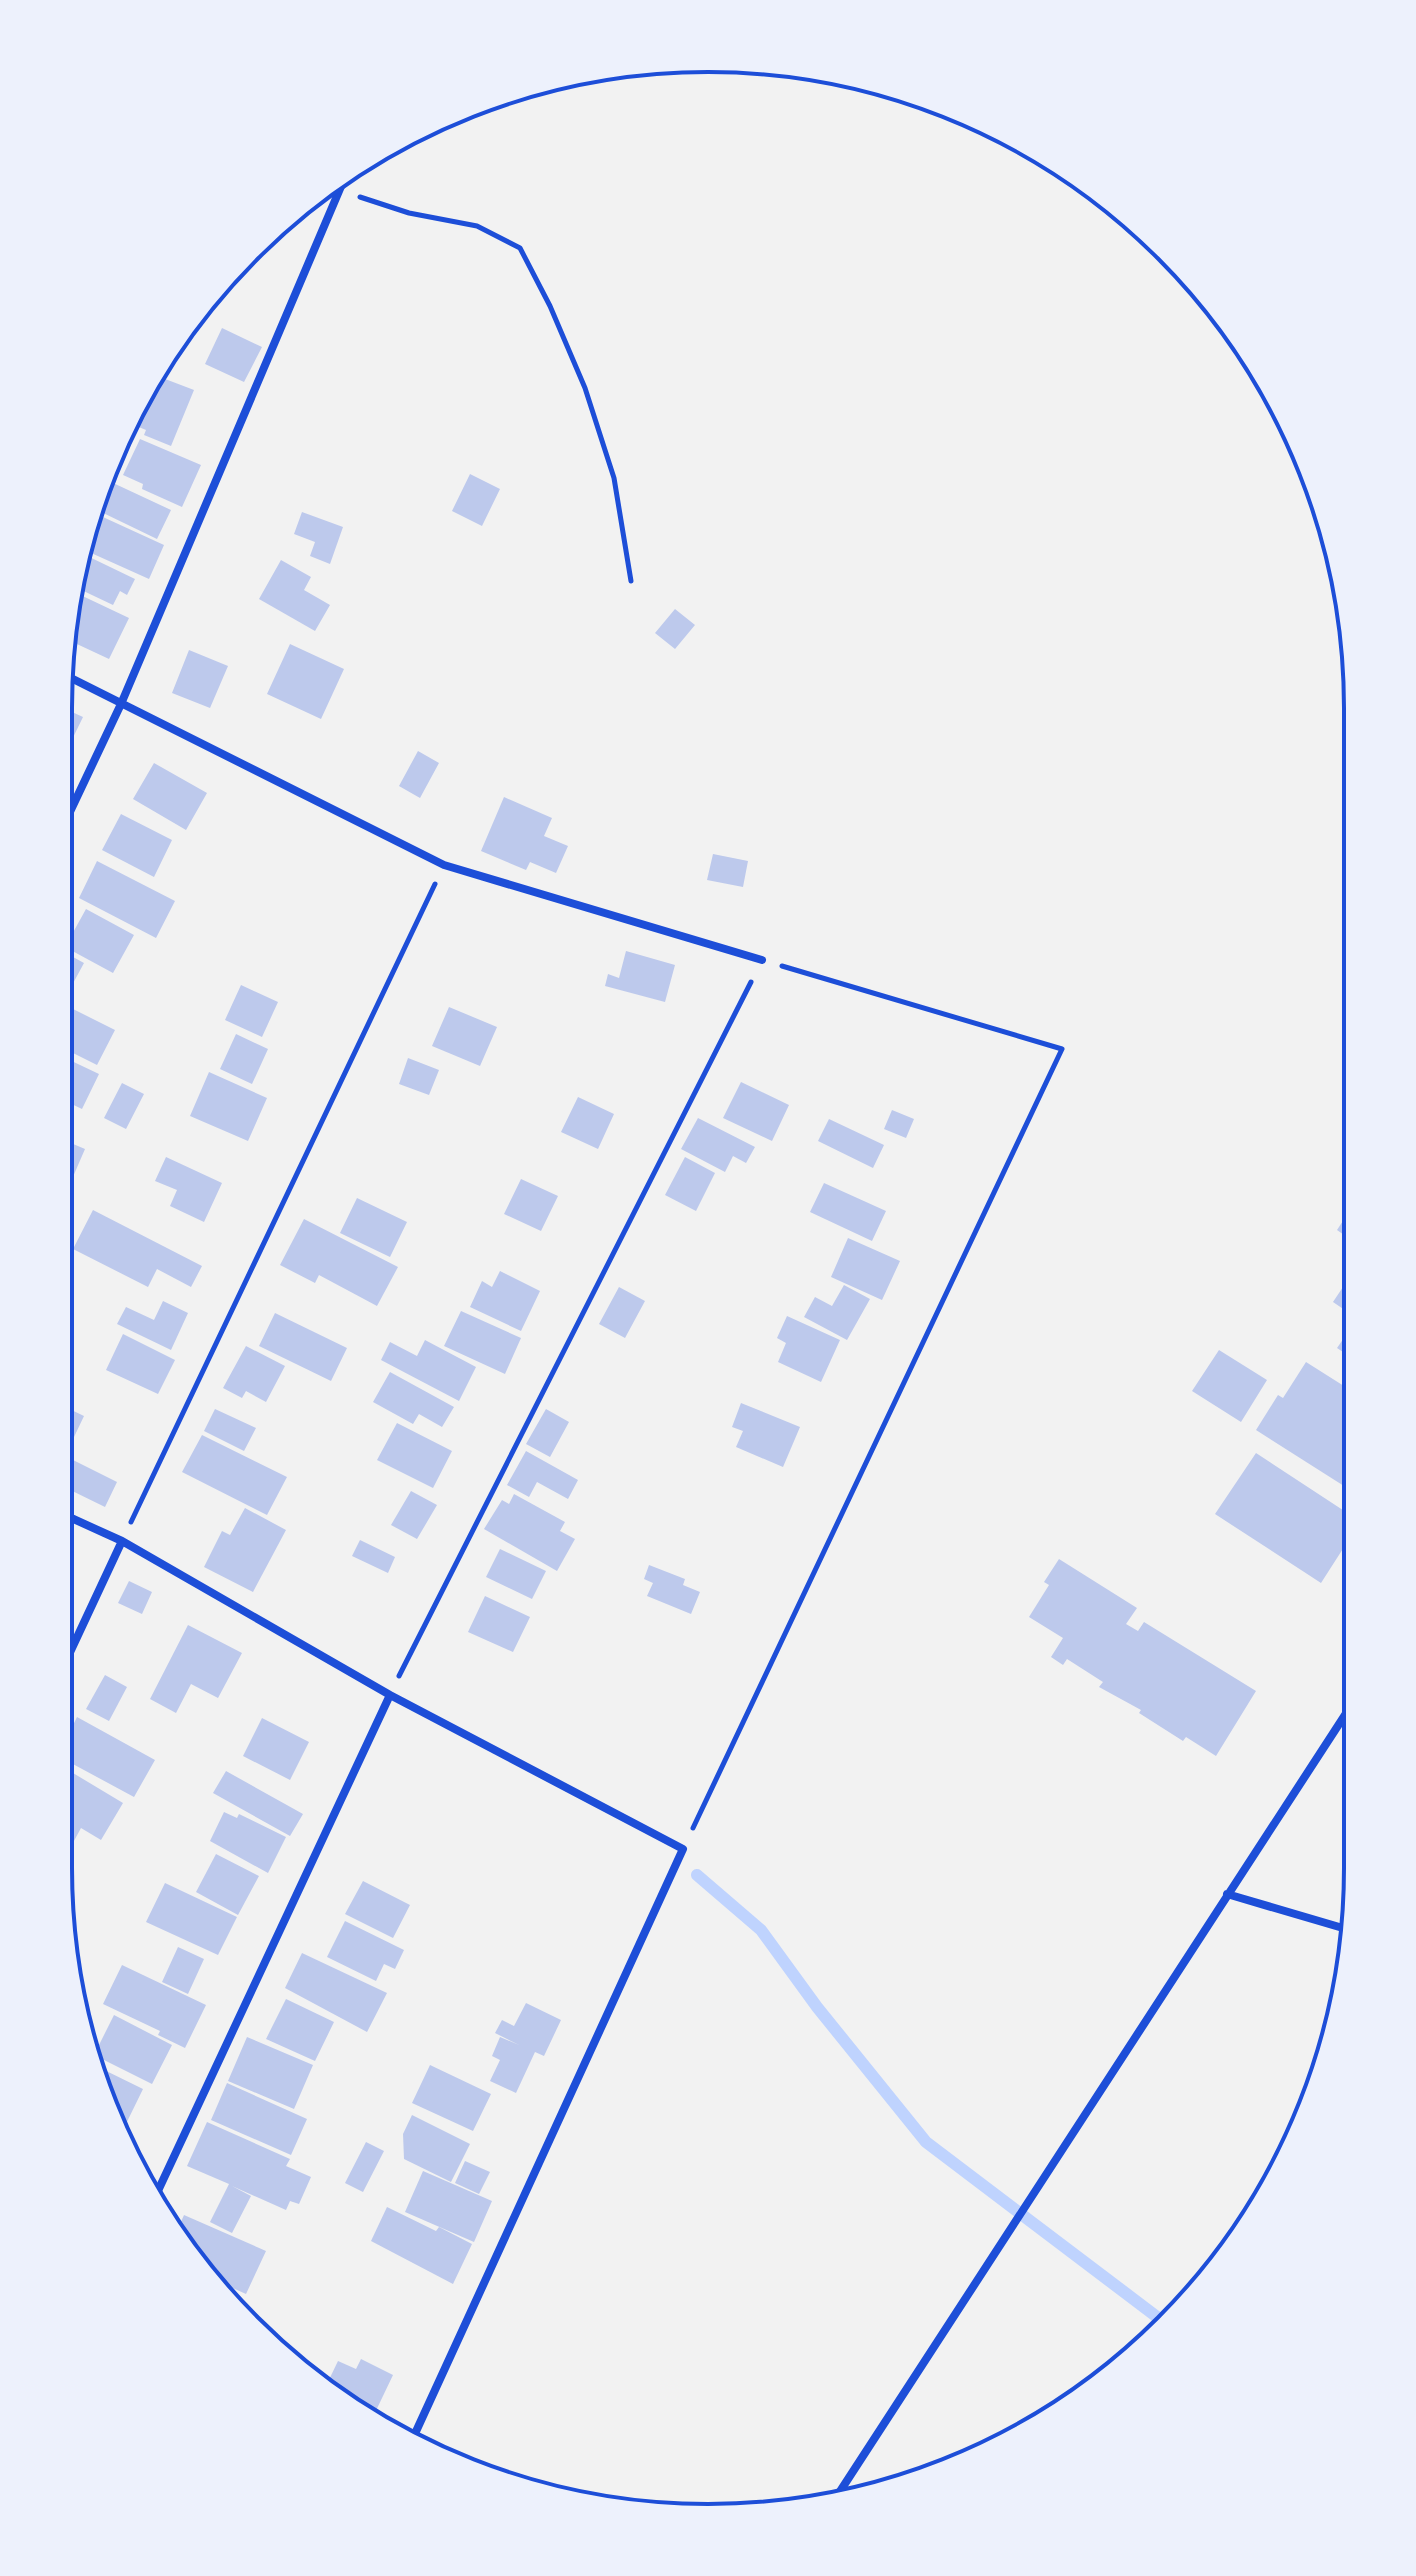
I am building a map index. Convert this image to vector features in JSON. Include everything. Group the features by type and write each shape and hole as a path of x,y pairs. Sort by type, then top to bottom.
{"street":[{"path":"72,808 121,704 339,191"},
{"path":"73,679 444,865 762,960"},
{"path":"72,1518 122,1541 390,1695 683,1849 416,2432"},
{"path":"72,1648 122,1541"},
{"path":"159,2189 390,1695"},
{"path":"841,2490 1344,1716"},
{"path":"1227,1894 1341,1928"}],"path":[{"path":"339,191 409,213 477,226 520,248 550,306 585,388 614,478 631,581"},
{"path":"122,1541 444,865"},
{"path":"390,1695 762,960 1062,1049 683,1849"}],"building":[{"path":"222,328 262,347 244,382 205,364"},
{"path":"164,379 194,390 171,446 144,435 146,430 138,427"},
{"path":"140,439 201,465 182,507 142,489 143,484 123,475"},
{"path":"470,474 500,489 482,526 452,511"},
{"path":"113,483 171,510 157,539 103,513"},
{"path":"302,512 343,527 330,564 310,556 315,542 294,534"},
{"path":"102,517 164,545 149,579 92,553"},
{"path":"90,558 135,579 127,595 120,591 113,605 83,591"},
{"path":"281,560 311,577 304,590 330,605 315,631 259,599"},
{"path":"82,596 129,618 109,659 75,643"},
{"path":"675,609 695,625 675,649 655,633"},
{"path":"290,644 344,669 321,719 267,694"},
{"path":"189,650 228,666 210,708 172,693"},
{"path":"72,712 83,717 72,740"},
{"path":"418,751 439,763 420,798 399,786"},
{"path":"154,763 207,793 186,830 133,799"},
{"path":"504,797 552,818 544,836 568,846 556,873 530,862 526,870 481,851"},
{"path":"121,814 172,840 154,877 102,850"},
{"path":"713,854 748,861 743,887 707,880"},
{"path":"97,861 175,901 156,938 79,898"},
{"path":"86,909 134,935 113,973 72,951 72,934"},
{"path":"626,951 675,965 665,1002 605,986 608,974 619,978"},
{"path":"72,956 84,963 72,985"},
{"path":"241,985 278,1002 262,1037 225,1020"},
{"path":"449,1007 497,1027 480,1066 432,1046"},
{"path":"72,1008 115,1030 97,1065 72,1052"},
{"path":"236,1034 268,1049 252,1084 220,1069"},
{"path":"408,1058 439,1070 429,1095 399,1084"},
{"path":"72,1061 99,1074 82,1109 72,1104"},
{"path":"209,1072 267,1098 248,1141 190,1116"},
{"path":"741,1082 789,1105 772,1141 723,1118"},
{"path":"122,1083 144,1094 126,1129 104,1118"},
{"path":"578,1097 614,1114 598,1149 561,1132"},
{"path":"892,1110 914,1119 906,1138 884,1129"},
{"path":"698,1118 755,1147 746,1163 733,1156 725,1172 681,1149"},
{"path":"829,1119 884,1145 873,1168 818,1141"},
{"path":"72,1144 85,1149 72,1179"},
{"path":"166,1157 222,1183 204,1222 170,1206 177,1190 155,1181"},
{"path":"685,1157 715,1173 696,1211 665,1195"},
{"path":"521,1179 558,1196 541,1231 504,1214"},
{"path":"824,1183 886,1211 872,1241 810,1212"},
{"path":"357,1198 407,1222 390,1257 340,1233"},
{"path":"93,1210 202,1266 191,1287 157,1269 148,1287 73,1249"},
{"path":"304,1219 398,1267 377,1306 319,1275 315,1283 280,1265"},
{"path":"1344,1219 1344,1235 1337,1230"},
{"path":"848,1238 900,1261 882,1300 831,1277"},
{"path":"500,1271 540,1291 521,1331 470,1307 482,1281 492,1287"},
{"path":"844,1285 870,1299 847,1340 804,1317 815,1297 832,1306"},
{"path":"1344,1286 1344,1310 1333,1302"},
{"path":"619,1287 645,1301 625,1338 599,1324"},
{"path":"163,1301 188,1313 171,1350 117,1324 126,1307 154,1320"},
{"path":"461,1311 521,1338 505,1374 444,1346"},
{"path":"275,1313 347,1348 331,1381 259,1346"},
{"path":"787,1316 840,1340 821,1382 778,1362 786,1343 777,1338"},
{"path":"123,1334 175,1360 158,1394 106,1370"},
{"path":"1344,1338 1344,1353 1337,1348"},
{"path":"425,1340 476,1367 459,1401 381,1360 390,1342 417,1356"},
{"path":"246,1346 285,1366 266,1402 246,1391 242,1398 223,1388"},
{"path":"1219,1350 1267,1380 1241,1422 1192,1391"},
{"path":"1306,1362 1344,1386 1344,1486 1256,1430 1278,1395 1283,1398"},
{"path":"390,1372 454,1407 442,1427 419,1414 413,1424 373,1402"},
{"path":"741,1403 800,1427 783,1467 736,1447 743,1431 732,1427"},
{"path":"215,1409 256,1428 244,1451 204,1431"},
{"path":"546,1409 569,1422 550,1457 526,1444"},
{"path":"72,1410 84,1416 72,1441"},
{"path":"397,1423 452,1451 433,1488 377,1460"},
{"path":"202,1435 287,1477 267,1515 182,1472"},
{"path":"526,1451 578,1480 568,1499 537,1482 529,1497 507,1485"},
{"path":"1256,1453 1344,1511 1344,1547 1321,1583 1215,1514"},
{"path":"72,1460 117,1482 105,1507 72,1491"},
{"path":"411,1491 437,1505 417,1539 391,1525"},
{"path":"514,1494 565,1522 560,1531 575,1539 557,1571 484,1529 502,1500 509,1504"},
{"path":"245,1508 286,1530 253,1592 204,1567 222,1531 230,1535"},
{"path":"360,1540 395,1557 388,1573 352,1556"},
{"path":"500,1549 546,1571 532,1599 486,1577"},
{"path":"1059,1559 1137,1608 1126,1624 1138,1631 1144,1622 1256,1691 1216,1756 1186,1737 1183,1741 1139,1713 1141,1710 1099,1687 1103,1682 1067,1659 1063,1665 1051,1657 1063,1638 1029,1617 1049,1585 1044,1582"},
{"path":"649,1565 685,1579 683,1585 700,1592 691,1614 647,1596 653,1583 644,1579"},
{"path":"129,1581 152,1592 142,1614 118,1603"},
{"path":"485,1596 530,1617 513,1652 468,1632"},
{"path":"188,1625 242,1653 218,1698 191,1684 176,1713 150,1699"},
{"path":"105,1675 127,1687 109,1721 86,1709"},
{"path":"77,1717 155,1760 134,1797 72,1764 72,1727"},
{"path":"262,1718 309,1742 290,1780 243,1756"},
{"path":"226,1771 303,1814 290,1836 213,1793"},
{"path":"72,1772 123,1803 101,1840 81,1828 72,1845 72,1823 75,1824 72,1822"},
{"path":"224,1812 237,1818 239,1814 286,1837 268,1873 210,1841"},
{"path":"216,1854 259,1876 238,1915 196,1892"},
{"path":"363,1881 410,1905 393,1938 345,1914"},
{"path":"165,1883 237,1917 218,1955 146,1922"},
{"path":"345,1921 404,1950 395,1969 384,1964 376,1981 327,1957"},
{"path":"178,1947 204,1959 188,1994 162,1982"},
{"path":"302,1953 387,1993 367,2032 285,1988"},
{"path":"122,1965 206,2005 185,2048 158,2035 160,2031 103,2004"},
{"path":"286,1999 334,2022 315,2061 266,2039"},
{"path":"526,2003 561,2020 544,2056 535,2052 516,2093 490,2081 500,2060 492,2056 500,2037 519,2045 495,2033 502,2020 514,2026"},
{"path":"114,2015 172,2045 152,2084 102,2059 98,2047"},
{"path":"247,2037 313,2065 294,2109 228,2081"},
{"path":"430,2065 491,2094 473,2131 412,2103"},
{"path":"106,2071 143,2089 126,2124"},
{"path":"227,2083 307,2119 291,2155 211,2120"},
{"path":"412,2115 470,2144 451,2182 404,2159 403,2134"},
{"path":"207,2122 290,2159 286,2166 311,2177 299,2204 290,2201 286,2210 232,2186 251,2196 232,2233 210,2222 229,2184 187,2166"},
{"path":"366,2142 384,2151 363,2192 345,2183"},
{"path":"465,2161 490,2172 479,2194 455,2183"},
{"path":"423,2171 492,2201 474,2242 405,2212"},
{"path":"387,2207 436,2231 439,2227 472,2244 453,2284 371,2241"},
{"path":"184,2215 266,2251 246,2294 230,2287 180,2223"},
{"path":"361,2359 393,2375 376,2410 329,2379 338,2361 356,2369"}],"waterway":[{"path":"697,1875 761,1930 817,2007 926,2142 1158,2318"}]}
